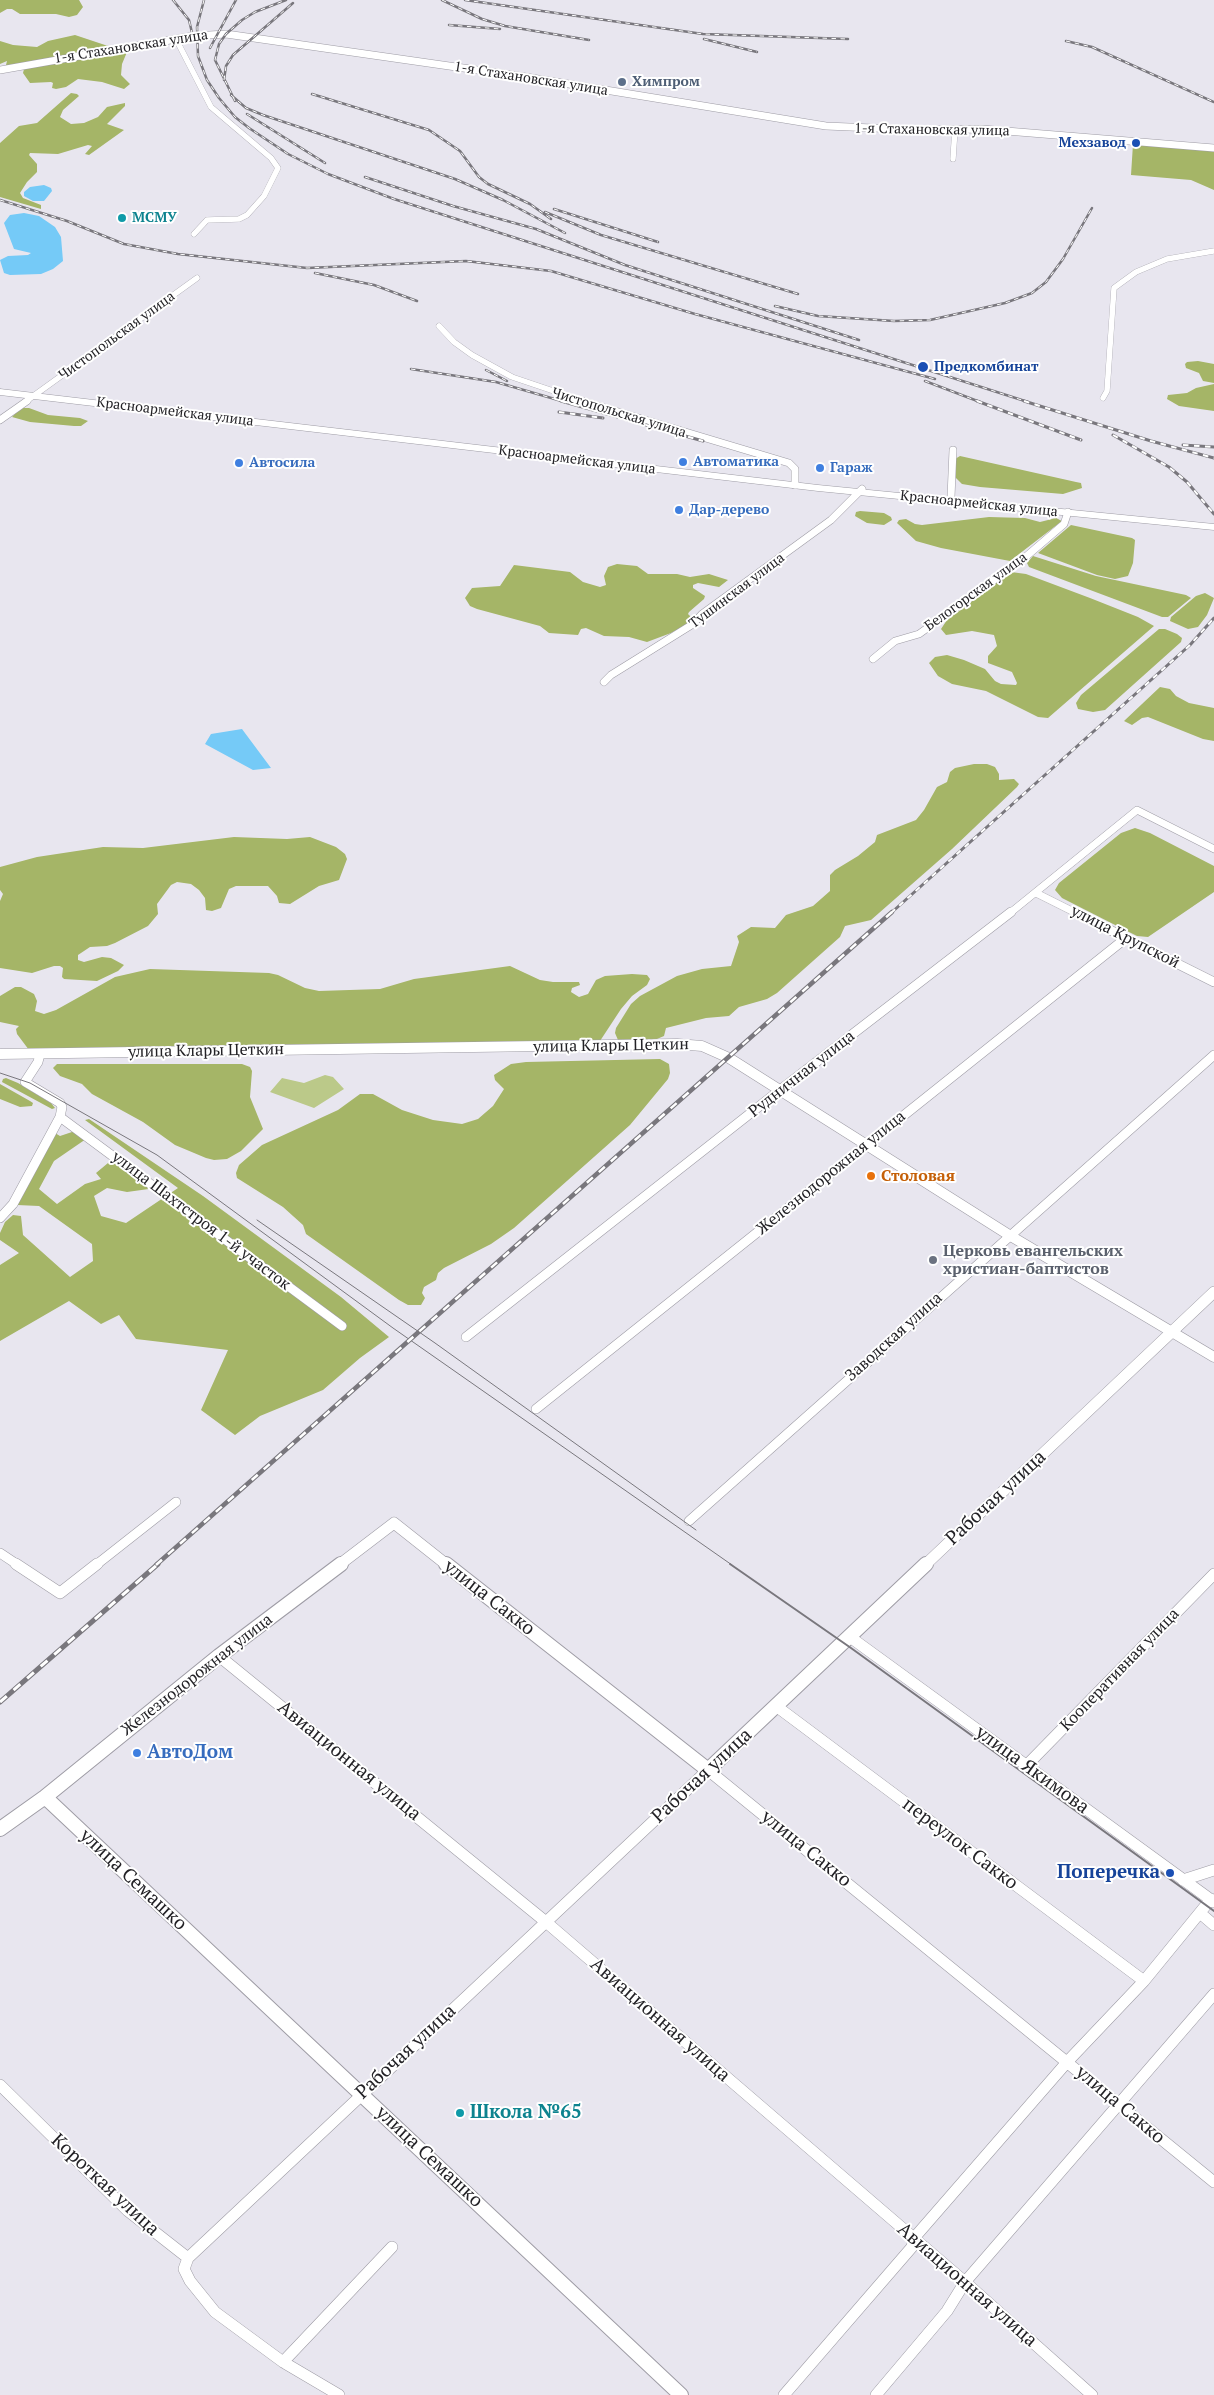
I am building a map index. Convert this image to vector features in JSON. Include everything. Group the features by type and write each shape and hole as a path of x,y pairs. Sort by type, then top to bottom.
{"main road":[{"name":"1-я Стахановская улица","path":"0,70 216,33 518,76 826,126 893,130 1000,130 1214,148"},
{"name":"Красноармейская улица","path":"0,390 795,484 1214,527"},
{"name":"Красноармейская улица","path":"861,491 951,497 1214,523"},
{"name":"Рабочая улица","path":"708,1770 1214,1292"},
{"name":"Железнодорожная улица","path":"0,1829 45,1797 219,1656 394,1523"},
{"name":"улица Сакко","path":"394,1523 708,1770"},
{"name":"улица Семашко","path":"45,1797 680,2395"}],"street":[{"path":"176,39 182,47 211,107 271,158 278,168 264,196 247,215 239,219 207,220 194,234"},
{"path":"953,160 955,129"},
{"path":"1103,398 1107,391 1114,288 1136,272 1166,260 1214,251"},
{"name":"Чистопольская улица","path":"0,420 197,278"},
{"name":"Чистопольская улица","path":"438,326 454,342 472,355 512,377 565,397 789,463 795,469 795,484"},
{"path":"951,497 953,450"},
{"name":"Тушинская улица","path":"604,682 693,624 702,614 831,520 861,491"},
{"name":"Белогорская улица","path":"873,659 895,641 919,634 1022,560 1064,524 1068,512"},
{"name":"Рудничная улица","path":"466,1337 780,1090 1036,893 1137,810 1214,849"},
{"name":"улица Крупской","path":"1036,893 1214,982"},
{"name":"Железнодорожная улица","path":"536,1409 1126,938"},
{"name":"улица Клары Цеткин","path":"0,1054 687,1044 715,1050 1009,1235 1214,1357"},
{"path":"1,1216 13,1204 60,1117 62,1107 60,1103 24,1082 38,1062 40,1054"},
{"name":"Заводская улица","path":"689,1521 1214,1055"},
{"name":"улица Шахтстроя 1-й участок","path":"60,1117 342,1326"},
{"path":"0,1553 60,1593 176,1502"},
{"name":"Кооперативная улица","path":"1026,1766 1214,1574"},
{"name":"улица Якимова","path":"850,1637 1212,1901"},
{"name":"Авиационная улица","path":"219,1656 546,1922 965,2282 1092,2395"},
{"name":"переулок Сакко","path":"776,1706 1144,1981"},
{"name":"Рабочая улица","path":"188,2258 708,1770"},
{"name":"улица Сакко","path":"708,1770 1068,2061 1214,2182"},
{"path":"1183,1880 1214,1870"},
{"path":"784,2395 912,2247 914,2238 1068,2061 1144,1981 1212,1901"},
{"path":"1200,1913 1214,1925"},
{"path":"876,2395 947,2312 965,2282 1214,1994"},
{"name":"Короткая улица","path":"0,2085 128,2211 188,2258"},
{"path":"283,2362 392,2247"},
{"path":"188,2258 184,2269 190,2282 215,2312 283,2362 339,2395"}],"green space":[{"path":"0,0 79,0 83,7 77,15 69,17 56,14 20,14 12,9 7,9 0,13"},
{"path":"75,35 111,47 10,66 6,65 7,61 0,64 0,41 13,45 37,47 48,41"},
{"path":"127,52 122,64 121,75 130,84 124,89 102,82 78,79 66,87 56,89 52,88 53,83 51,82 30,83 23,73 24,69 34,65"},
{"path":"71,93 79,96 63,110 60,117 71,124 84,123 98,117 107,107 125,103 125,106 107,124 124,130 89,155 85,154 92,146 88,145 58,154 30,153 29,155 37,164 37,172 20,193 23,198 41,205 41,209 0,197 0,143 19,126 37,123"},
{"path":"1133,144 1214,150 1214,190 1191,180 1131,175"},
{"path":"1198,361 1214,364 1214,383 1203,381 1199,373 1186,368 1185,364 1187,362"},
{"path":"1214,384 1214,411 1179,406 1167,399 1168,395 1187,393 1196,388"},
{"path":"20,408 29,408 48,415 80,418 88,421 81,426 74,426 30,422 12,417"},
{"path":"960,456 1081,483 1082,488 1063,494 962,484 955,477 955,459"},
{"path":"856,512 884,513 891,517 892,520 884,525 867,523 855,516"},
{"path":"989,517 1025,518 1040,522 1056,518 1062,521 1010,561 941,548 916,541 897,523 899,520 906,519 915,524 922,525"},
{"path":"1071,525 1135,540 1133,563 1128,576 1115,579 1097,575 1038,553"},
{"path":"1033,556 1096,576 1186,595 1191,598 1168,617 1162,617 1029,567 1027,563"},
{"path":"617,564 637,566 648,574 677,574 690,577 709,574 728,580 719,587 698,583 693,585 693,588 705,596 689,612 688,614 692,618 690,623 647,642 629,637 604,636 586,628 581,629 578,635 549,633 540,626 477,609 470,606 465,598 472,588 500,586 514,565 570,572 583,582 600,587 606,585 604,576 608,567"},
{"path":"1011,572 1026,574 1090,598 1138,617 1154,626 1048,718 1038,717 986,691 952,684 938,676 929,663 935,657 947,655 985,669 995,681 1001,684 1016,685 1017,683 1012,672 988,663 988,656 997,646 994,635 972,631 946,635 941,629 947,620"},
{"path":"1205,593 1214,598 1207,615 1198,627 1188,629 1170,621 1171,617 1196,596"},
{"path":"1159,629 1165,629 1177,634 1182,638 1181,642 1105,710 1093,712 1078,709 1076,703 1081,695"},
{"path":"1160,687 1170,689 1176,696 1189,703 1214,708 1214,741 1203,739 1148,717 1142,718 1132,725 1124,721"},
{"path":"974,764 987,764 995,767 999,774 999,780 1014,779 1019,784 952,849 871,920 845,926 840,937 777,993 767,999 739,1007 729,1016 706,1018 666,1028 664,1036 657,1039 618,1040 615,1033 616,1028 631,1004 640,996 677,976 702,969 731,966 739,942 737,936 751,927 775,928 786,915 813,906 830,891 830,875 835,870 858,856 875,842 877,835 916,820 937,787 947,782 950,772 955,768"},
{"path":"1135,828 1150,833 1214,866 1214,892 1148,937 1137,936 1119,927 1062,898 1055,890 1059,883 1121,833"},
{"path":"234,837 287,839 310,837 336,847 345,854 347,859 339,880 319,886 290,904 279,903 277,896 268,886 236,886 229,889 221,908 212,911 206,910 205,898 199,890 191,884 177,882 171,885 157,904 158,914 148,926 115,943 107,946 90,947 78,955 78,960 84,962 102,957 111,958 124,965 118,971 97,981 64,979 62,977 63,968 60,966 32,973 0,968 0,901 3,894 0,890 0,867 37,857 103,847 143,848"},
{"path":"510,966 540,980 579,982 580,985 572,988 571,992 579,997 588,994 596,980 605,976 647,975 650,979 647,985 632,996 621,1009 600,1041 29,1050 17,1034 16,1029 19,1026 0,1022 0,996 15,987 21,987 34,994 37,1001 35,1011 44,1014 56,1010 115,977 150,969 269,973 278,975 305,988 319,991 380,989 414,979"},
{"path":"660,1059 669,1064 670,1073 668,1079 630,1125 514,1228 491,1244 444,1268 438,1273 436,1280 424,1287 422,1293 425,1298 421,1305 408,1305 399,1300 306,1234 303,1225 283,1207 237,1178 236,1173 239,1165 262,1145 338,1110 360,1094 373,1094 402,1110 433,1120 462,1124 478,1119 493,1106 504,1089 495,1080 494,1075 511,1064"},
{"path":"57,1064 242,1064 250,1067 252,1071 250,1097 263,1129 241,1151 227,1159 214,1160 206,1158 175,1145 143,1122 92,1094 82,1084 60,1076 53,1068"},
{"path":"325,1075 333,1077 344,1089 314,1108 270,1092 282,1078 304,1083"},
{"path":"6,1078 51,1103 55,1108 52,1109 2,1082"},
{"path":"0,1084 33,1103 32,1106 20,1107 0,1099"},
{"path":"89,1119 203,1196 341,1297 389,1337 360,1358 323,1390 260,1416 235,1435 201,1410 228,1350 136,1339 119,1315 101,1324 69,1301 0,1341 0,1265 19,1253 0,1240 0,1233 5,1222 13,1215 21,1216 23,1235 70,1277 93,1261 92,1244 39,1206 17,1205 55,1133 60,1136 75,1131 86,1139 54,1161 39,1189 57,1204 85,1184 101,1179 96,1173 114,1158 156,1188 127,1192 107,1188 94,1196 101,1216 126,1223 178,1188 85,1120"}],"water":[{"path":"44,185 51,188 52,191 44,201 33,201 24,196 24,192 30,187"},
{"path":"24,213 39,216 55,227 61,237 63,261 53,269 41,274 10,275 4,273 0,260 8,256 28,255 31,253 14,249 4,223 10,215"},
{"path":"242,729 271,768 253,770 205,744 211,734"}],"tram line":[{"path":"0,1073 30,1083 157,1155 393,1328 732,1565"},
{"path":"257,1220 435,1343 696,1530"},
{"path":"730,1564 851,1648 1214,1911"}],"railway":[{"path":"173,0 189,20 193,37"},
{"path":"204,0 197,27 198,56 207,80 219,98 235,117 249,128 288,154 328,174 394,199 1028,402"},
{"path":"210,48 236,0"},
{"path":"224,79 215,60 219,44 226,34 255,12 286,0"},
{"path":"442,0 482,19 505,26 589,40"},
{"path":"465,0 703,34 848,39"},
{"path":"224,79 226,66 233,55 293,3"},
{"path":"449,25 500,29"},
{"path":"704,39 757,52"},
{"path":"1066,41 1092,47 1214,102"},
{"path":"224,79 233,97"},
{"path":"312,94 429,130 460,151 479,177 488,184 530,204 551,219"},
{"path":"233,97 246,108 263,115 455,179 503,200 565,233"},
{"path":"233,97 235,101"},
{"path":"247,114 325,163"},
{"path":"365,177 453,206 536,229 625,265 859,340"},
{"path":"0,200 67,221 124,244 178,254 307,268 466,261 551,271 695,314 935,379"},
{"path":"775,306 818,316 894,321 930,320 1005,303 1032,293 1046,282 1063,259 1092,208"},
{"path":"554,209 658,242"},
{"path":"545,212 601,235 798,294"},
{"path":"315,273 374,285 417,301"},
{"path":"411,369 496,382 565,402"},
{"path":"486,370 507,381"},
{"path":"925,381 980,402"},
{"path":"561,401 703,441"},
{"path":"977,401 1081,440"},
{"path":"1024,401 1151,441 1214,458"},
{"path":"559,412 603,418"},
{"path":"1113,435 1169,467 1187,482 1214,514"},
{"path":"1183,445 1214,447"},
{"path":"891,913 1190,645 1214,618"},
{"path":"156,1565 892,912"},
{"path":"0,1702 158,1564"}],"place":[{"name":"Химпром","path":"622,82"},
{"name":"Мехзавод","path":"1136,143"},
{"name":"МСМУ","path":"122,218"},
{"name":"Предкомбинат","path":"923,367"},
{"name":"Автоматика","path":"683,462"},
{"name":"Автосила","path":"239,463"},
{"name":"Гараж","path":"820,468"},
{"name":"Дар-дерево","path":"679,510"},
{"name":"Столовая","path":"871,1176"},
{"name":"Церковь евангельских христиан-баптистов","path":"933,1260"},
{"name":"АвтоДом","path":"137,1753"},
{"name":"Поперечка","path":"1170,1873"},
{"name":"Школа №65","path":"460,2113"}]}
